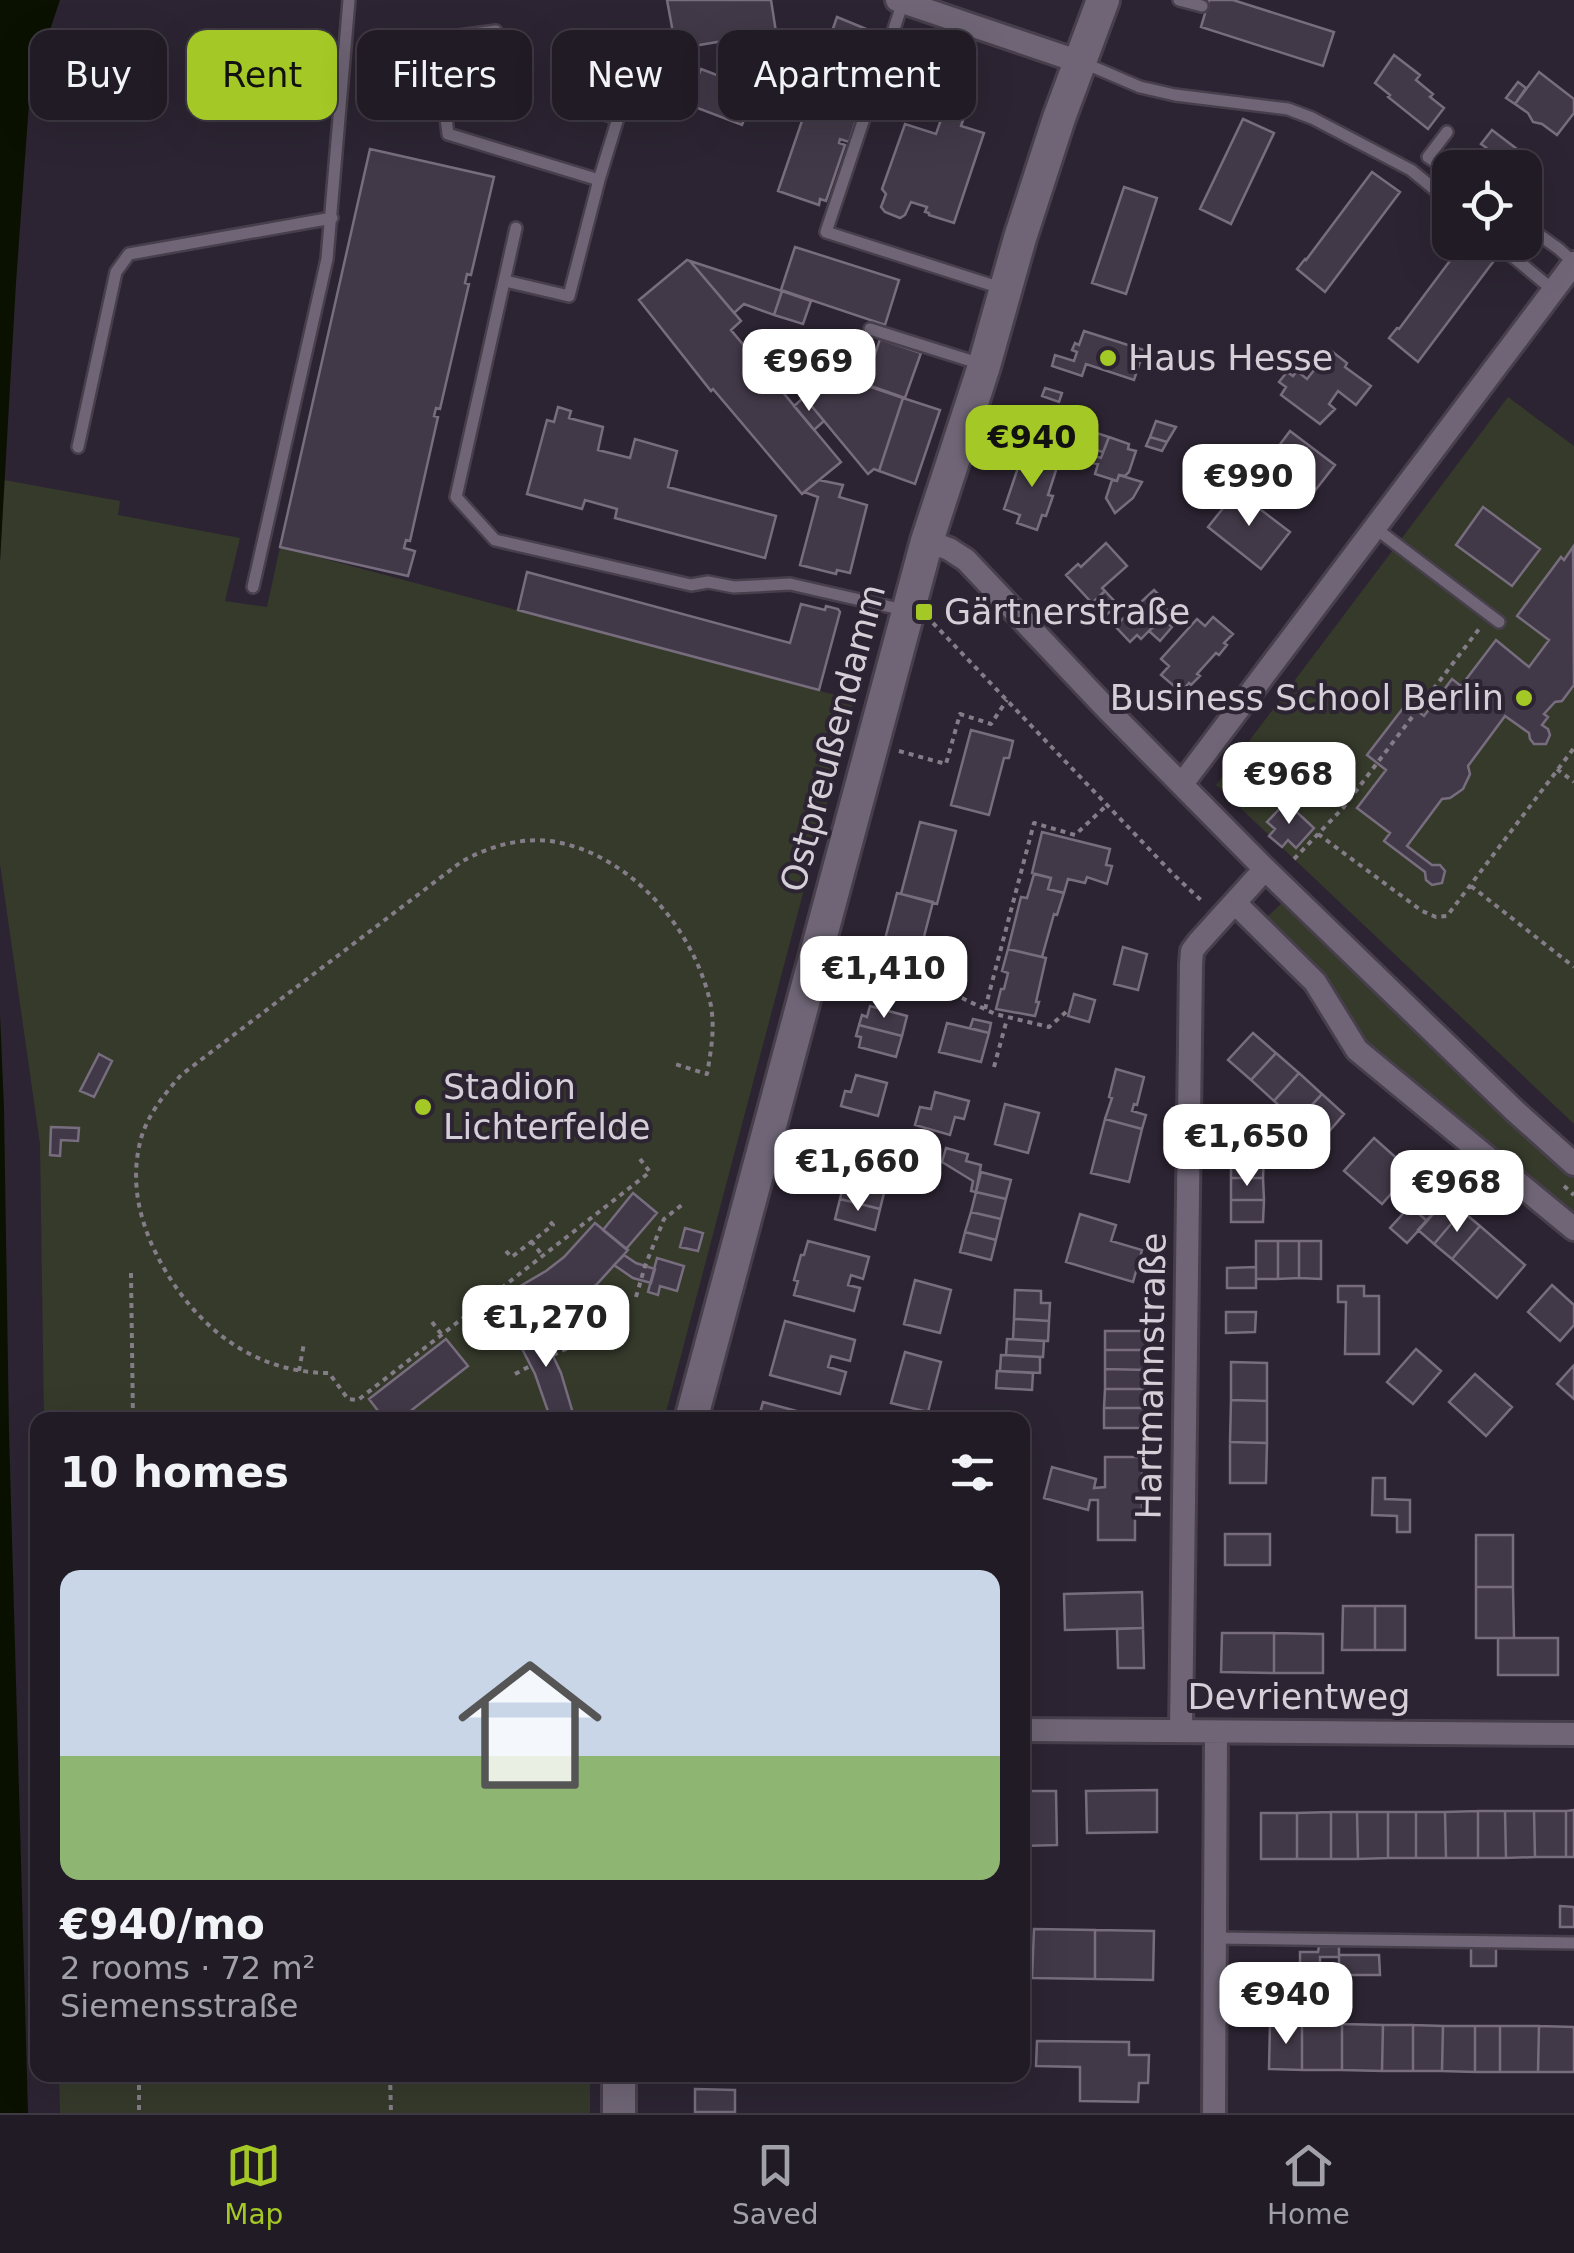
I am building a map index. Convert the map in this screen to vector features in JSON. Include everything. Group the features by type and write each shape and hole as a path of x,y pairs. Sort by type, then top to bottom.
{"street":[{"name":"Ostpreußendamm","path":"693,1412 815,959 919,615 927,542 1059,118 1103,0"},
{"path":"913,3 1080,62"},
{"path":"1182,784 1574,263"},
{"path":"927,542 966,560 1265,869 1514,1111 1574,1164"},
{"name":"Hartmannstraße","path":"1182,1731 1192,951 1265,869"},
{"path":"1235,903 1315,982 1358,1050 1574,1229"},
{"name":"Devrientweg","path":"1030,1730 1574,1734"},
{"path":"1214,2113 1216,1732"},
{"path":"618,2113 619,2082"}],"lane":[{"path":"253,587 327,259 349,0"},
{"path":"1179,0 1202,6"},
{"path":"913,3 826,232 1005,290"},
{"path":"1080,62 1140,87 1175,95 1288,109 1411,170 1432,187"},
{"path":"446,120 448,134 599,180"},
{"path":"506,282 569,296 617,120"},
{"path":"1433,150 1447,132"},
{"path":"78,448 116,272 129,254 332,218"},
{"path":"516,228 456,497 495,540 691,585 790,584 919,615"},
{"path":"1542,237 1574,263"},
{"path":"1517,260 1553,290"},
{"path":"870,329 984,366"},
{"path":"1375,528 1494,619"},
{"path":"815,959 948,992"},
{"path":"1215,1938 1574,1943"}],"path":[{"path":"919,615 1212,911"},
{"path":"1294,859 1343,808 1494,619"},
{"path":"903,752 946,764 960,714 991,724 1007,700"},
{"path":"1318,834 1422,911 1436,917 1447,916 1574,748"},
{"path":"1557,770 1574,782"},
{"path":"986,1009 1034,823 1075,835 1108,806"},
{"path":"640,1160 650,1172 358,1400 348,1399 329,1373 299,1371 252,1356 208,1325 194,1312 161,1265 136,1202 136,1168 146,1124 182,1075 460,862 504,844 556,842 591,854 643,888 680,929 712,1009 713,1042 707,1074 676,1064"},
{"path":"1471,886 1574,967"},
{"path":"948,992 1008,1017 1049,1027 1066,1012"},
{"path":"994,1067 1008,1017"},
{"path":"636,1297 664,1218 683,1204"},
{"path":"506,1251 511,1257 532,1242 553,1225 548,1218"},
{"path":"532,1242 543,1256"},
{"path":"132,1273 133,1412"},
{"path":"432,1322 442,1335"},
{"path":"299,1371 304,1343"},
{"path":"553,1355 568,1348"},
{"path":"515,1374 532,1366"},
{"path":"139,2082 139,2113"},
{"path":"390,2082 391,2113"}],"green space":[{"path":"1508,397 1574,446 1574,1124 1216,785"},
{"name":"Stadion Lichterfelde","path":"4,480 120,501 118,515 240,538 225,601 267,607 280,547 854,700 666,1412 44,1412 40,1144 0,864 0,561"},
{"path":"1284,901 1502,1113 1574,1177 1574,1216 1359,1035 1268,920"},
{"path":"59,2082 590,2082 590,2113 60,2113"}],"shaded area":[{"path":"0,0 60,0 50,30 30,30 30,89 0,561"},
{"path":"0,1015 4,1108 28,2113 0,2113"}],"building":[{"path":"667,0 771,0 776,30 718,30 718,42 698,45 698,30 673,30"},
{"path":"1209,0 1233,0 1334,32 1323,66 1201,27"},
{"path":"837,17 869,30 833,30"},
{"path":"1394,55 1420,75 1416,80 1444,108 1428,129 1375,83"},
{"path":"701,69 718,75 718,116 698,108"},
{"path":"1539,72 1574,99 1574,113 1557,135 1533,122 1515,104"},
{"path":"1518,82 1526,88 1515,104 1506,98"},
{"path":"1243,119 1274,133 1231,224 1200,209"},
{"path":"802,120 856,120 849,142 840,139 839,143 845,145 826,201 820,199 819,205 778,191"},
{"path":"941,120 963,120 961,126 984,133 954,223 929,215 925,212 927,207 911,202 900,218 885,212 881,207 886,194 882,189 905,124 936,134"},
{"path":"1492,130 1518,150 1487,150 1481,144"},
{"path":"370,149 494,177 471,275 467,274 465,283 469,284 440,409 436,408 434,416 438,417 410,541 406,540 404,548 415,551 408,576 280,547"},
{"path":"1372,172 1400,192 1325,292 1297,269"},
{"path":"1124,187 1157,198 1126,294 1092,283"},
{"path":"795,247 899,280 885,325 781,290"},
{"path":"687,260 741,321 731,330 841,462 802,494 711,391 639,300"},
{"path":"1451,260 1493,262 1418,362 1389,338"},
{"path":"690,261 782,291 774,315 744,304 734,313"},
{"path":"782,291 811,301 803,324 774,315"},
{"name":"Haus Hesse","path":"1084,331 1144,350 1134,380 1086,364 1082,376 1052,366 1055,355 1074,361 1077,352 1072,350 1075,343 1079,345"},
{"path":"880,339 921,353 905,398 865,384"},
{"path":"1330,350 1371,386 1356,405 1338,391 1329,404 1335,409 1320,424 1281,395 1286,387 1279,382 1287,372 1293,376 1297,371 1307,379"},
{"path":"784,357 903,398 879,471 874,469 868,474 780,368"},
{"path":"1045,388 1062,393 1059,402 1042,396"},
{"path":"804,397 824,421 814,430 794,406"},
{"path":"903,398 940,410 915,484 879,471"},
{"path":"558,407 571,411 569,418 603,427 598,450 630,458 635,439 677,451 668,487 776,516 765,558 615,518 617,509 585,500 582,509 527,494 547,420 554,422"},
{"path":"1156,421 1176,427 1167,442 1150,437"},
{"path":"1069,424 1109,437 1103,452 1062,445"},
{"path":"1290,431 1335,465 1310,497 1278,473 1287,461 1275,451"},
{"path":"1109,437 1136,451 1129,472 1119,475 1117,481 1095,474 1098,464 1093,463 1095,456 1101,458"},
{"path":"1150,437 1167,442 1162,451 1146,446"},
{"path":"1023,453 1058,464 1048,495 1053,496 1037,530 1017,523 1020,515 1004,509"},
{"path":"1217,457 1242,476 1233,488 1208,469"},
{"path":"1207,468 1220,479 1208,493 1195,483"},
{"path":"1119,475 1142,482 1133,498 1115,513 1106,498 1112,480 1117,481"},
{"path":"819,480 843,485 839,497 867,505 850,573 837,570 836,574 800,565 818,497 804,492"},
{"path":"1241,490 1290,532 1261,569 1208,527"},
{"path":"1483,507 1540,549 1512,586 1456,545"},
{"path":"1106,543 1127,566 1102,588 1105,591 1092,603 1066,575 1078,564 1081,567"},
{"path":"1573,547 1574,685 1562,701 1555,702 1544,714 1548,717 1542,725 1550,735 1546,744 1534,744 1529,733 1505,716 1468,766 1470,774 1463,789 1442,799 1407,846 1445,871 1442,883 1432,885 1425,872 1384,841 1390,833 1357,808 1386,770 1367,755 1407,703 1424,716 1452,679 1461,686 1496,640 1529,667 1549,640 1517,616 1561,557 1564,560"},
{"path":"527,572 790,643 801,604 825,610 826,606 840,612 819,690 518,610"},
{"path":"1154,590 1169,610 1141,639 1137,635 1130,642 1115,626"},
{"path":"1105,591 1118,605 1105,616 1092,603"},
{"path":"1213,617 1233,634 1219,655 1216,653 1197,674 1200,676 1181,692 1161,675 1169,666 1161,659 1197,619 1205,626"},
{"path":"1162,619 1172,627 1160,641 1149,631"},
{"path":"971,730 1013,741 1009,758 1004,758 989,815 951,805"},
{"path":"1286,802 1314,828 1296,848 1288,840 1282,847 1269,836 1275,829 1267,822"},
{"path":"920,822 956,831 937,904 901,894"},
{"path":"1042,832 1110,849 1106,865 1112,866 1107,884 1087,877 1085,883 1068,879 1064,893 1048,889 1051,878 1032,873"},
{"path":"1034,874 1051,878 1048,889 1064,893 1042,957 1008,949 1021,897 1027,898"},
{"path":"897,893 933,902 914,975 878,966"},
{"path":"1123,947 1147,954 1138,990 1114,984"},
{"path":"1008,949 1046,958 1035,1016 996,1009 1008,973 1002,971"},
{"path":"1074,994 1095,1000 1089,1022 1068,1016"},
{"path":"870,1006 907,1016 902,1036 859,1025"},
{"path":"973,1019 991,1023 989,1033 970,1028"},
{"path":"947,1023 989,1033 981,1062 939,1052"},
{"path":"859,1025 902,1036 896,1057 859,1047"},
{"path":"1253,1033 1276,1053 1251,1080 1228,1060"},
{"path":"1276,1053 1299,1073 1274,1101 1251,1080"},
{"path":"99,1054 112,1061 94,1097 80,1091"},
{"path":"1116,1069 1144,1077 1132,1111 1146,1115 1142,1129 1105,1119"},
{"path":"1299,1073 1322,1094 1297,1121 1274,1101"},
{"path":"856,1075 887,1083 878,1116 841,1106"},
{"path":"935,1092 969,1101 964,1119 955,1117 950,1135 915,1125 920,1107 931,1109"},
{"path":"1322,1094 1344,1114 1320,1142 1297,1121"},
{"path":"1005,1104 1039,1113 1028,1153 995,1144"},
{"path":"1105,1119 1142,1129 1129,1182 1091,1173"},
{"path":"51,1127 79,1128 78,1141 61,1140 60,1156 50,1155"},
{"path":"856,1138 896,1148 891,1169 851,1159"},
{"path":"1374,1138 1411,1171 1382,1204 1344,1171"},
{"path":"946,1148 968,1154 966,1161 981,1165 976,1192 971,1191 973,1181 942,1162"},
{"path":"1231,1156 1264,1156 1263,1178 1231,1178"},
{"path":"851,1159 891,1169 885,1189 845,1178"},
{"path":"981,1172 1011,1180 1006,1199 976,1192"},
{"path":"845,1178 885,1189 880,1209 840,1199"},
{"path":"1231,1178 1263,1178 1264,1200 1231,1200"},
{"path":"1430,1183 1447,1198 1427,1221 1410,1206"},
{"path":"976,1192 1006,1199 1001,1219 971,1212"},
{"path":"633,1193 657,1213 626,1249 603,1230"},
{"path":"1447,1198 1462,1211 1434,1244 1418,1230"},
{"path":"840,1199 880,1209 875,1230 835,1219"},
{"path":"1231,1200 1264,1200 1263,1222 1231,1222"},
{"path":"1410,1206 1427,1221 1407,1243 1390,1228"},
{"path":"1462,1211 1480,1226 1452,1259 1434,1244"},
{"path":"971,1212 1001,1219 996,1240 965,1232"},
{"path":"1080,1214 1116,1225 1111,1241 1142,1250 1133,1282 1066,1262"},
{"name":"Stadion Lichterfelde","path":"595,1223 628,1250 597,1284 549,1322 542,1319 515,1335 493,1302 546,1271"},
{"path":"1480,1226 1525,1265 1497,1298 1452,1259"},
{"path":"685,1228 703,1233 698,1251 680,1247"},
{"path":"965,1232 996,1240 991,1260 960,1252"},
{"path":"808,1241 869,1257 863,1279 851,1275 848,1285 860,1288 854,1311 794,1295 798,1281 794,1280"},
{"path":"1256,1241 1278,1241 1278,1279 1256,1279"},
{"path":"1278,1241 1299,1241 1299,1278 1278,1279"},
{"path":"1299,1241 1321,1241 1321,1279 1299,1278"},
{"path":"624,1255 655,1269 651,1283 633,1278 614,1265"},
{"path":"657,1258 684,1266 677,1291 660,1286 658,1295 648,1292"},
{"path":"1256,1267 1256,1288 1227,1288 1227,1268"},
{"path":"915,1280 951,1290 940,1333 904,1324"},
{"path":"1552,1285 1574,1305 1574,1325 1560,1341 1528,1312"},
{"path":"1338,1286 1364,1286 1364,1296 1379,1296 1379,1354 1345,1354 1346,1302 1338,1302"},
{"path":"1015,1290 1041,1291 1041,1303 1050,1303 1049,1321 1014,1319"},
{"path":"1226,1312 1256,1312 1255,1332 1226,1333"},
{"path":"542,1319 551,1324 551,1336 545,1339 573,1412 548,1412 515,1335"},
{"path":"1014,1319 1049,1321 1048,1341 1013,1339"},
{"path":"785,1321 855,1340 850,1361 831,1356 828,1367 846,1372 840,1394 770,1375"},
{"path":"1105,1331 1148,1331 1148,1350 1105,1350"},
{"path":"446,1339 468,1366 409,1412 379,1412 369,1399"},
{"path":"1007,1339 1044,1341 1043,1357 1006,1355"},
{"path":"1416,1349 1441,1371 1413,1404 1387,1382"},
{"path":"1105,1350 1148,1350 1148,1370 1105,1369"},
{"path":"905,1352 941,1362 928,1412 891,1403"},
{"path":"1001,1355 1040,1357 1040,1373 1000,1371"},
{"path":"1231,1362 1267,1363 1267,1401 1231,1400"},
{"path":"1574,1365 1574,1399 1557,1384"},
{"path":"1105,1369 1148,1370 1148,1389 1105,1389"},
{"path":"997,1371 1033,1373 1032,1390 996,1388"},
{"path":"1475,1374 1512,1407 1486,1436 1449,1402"},
{"path":"1105,1389 1148,1389 1148,1408 1104,1408"},
{"path":"1231,1400 1267,1401 1267,1443 1230,1442"},
{"path":"763,1402 800,1412 760,1412"},
{"path":"1104,1408 1148,1408 1148,1428 1104,1428"},
{"path":"1230,1442 1267,1443 1266,1483 1230,1483"},
{"path":"1105,1457 1142,1457 1142,1516 1135,1515 1135,1540 1098,1540 1098,1500 1090,1500 1088,1510 1044,1498 1052,1467 1096,1479 1094,1488 1105,1487"},
{"path":"1373,1478 1385,1478 1385,1499 1410,1500 1410,1532 1397,1532 1397,1516 1372,1515"},
{"path":"1225,1534 1270,1534 1270,1565 1225,1565"},
{"path":"1476,1535 1513,1535 1513,1587 1476,1587"},
{"path":"1476,1587 1513,1587 1514,1638 1476,1638"},
{"path":"1142,1592 1143,1628 1065,1630 1064,1594"},
{"path":"1343,1606 1375,1606 1375,1650 1342,1650"},
{"path":"1375,1606 1405,1606 1405,1650 1375,1650"},
{"path":"1143,1628 1144,1668 1118,1668 1117,1629"},
{"path":"1222,1633 1274,1633 1274,1673 1221,1672"},
{"path":"1274,1633 1323,1634 1323,1673 1274,1673"},
{"path":"1498,1638 1558,1638 1558,1675 1498,1675"},
{"path":"1157,1790 1157,1832 1087,1833 1086,1791"},
{"path":"1030,1791 1056,1791 1057,1845 1030,1846"},
{"path":"1574,1810 1574,1857 1566,1857 1566,1811"},
{"path":"1478,1811 1478,1858 1446,1858 1445,1812"},
{"path":"1478,1811 1505,1811 1506,1858 1478,1858"},
{"path":"1505,1811 1534,1811 1535,1857 1506,1858"},
{"path":"1534,1811 1566,1811 1566,1857 1535,1857"},
{"path":"1331,1812 1331,1859 1297,1859 1297,1813"},
{"path":"1331,1812 1357,1812 1358,1859 1331,1859"},
{"path":"1357,1812 1388,1812 1388,1858 1358,1859"},
{"path":"1388,1812 1416,1812 1416,1858 1388,1858"},
{"path":"1416,1812 1445,1812 1446,1858 1416,1858"},
{"path":"1261,1813 1297,1813 1297,1859 1261,1859"},
{"path":"1560,1906 1574,1907 1574,1927 1560,1927"},
{"path":"1034,1929 1095,1930 1095,1979 1032,1978"},
{"path":"1095,1930 1154,1931 1153,1980 1095,1979"},
{"path":"1319,1946 1339,1946 1339,1957 1320,1957 1320,1971 1300,1970 1300,1952 1318,1952"},
{"path":"1471,1947 1496,1947 1496,1966 1471,1966"},
{"path":"1339,1955 1379,1955 1380,1975 1339,1975"},
{"path":"1270,2024 1302,2024 1302,2070 1269,2069"},
{"path":"1302,2024 1342,2024 1342,2070 1302,2070"},
{"path":"1342,2024 1383,2025 1382,2071 1342,2070"},
{"path":"1383,2025 1413,2025 1413,2071 1382,2071"},
{"path":"1413,2025 1443,2026 1442,2071 1413,2071"},
{"path":"1443,2026 1475,2026 1475,2072 1442,2071"},
{"path":"1475,2026 1500,2026 1500,2072 1475,2072"},
{"path":"1500,2026 1539,2026 1538,2072 1500,2072"},
{"path":"1539,2026 1574,2027 1574,2072 1538,2072"},
{"path":"1037,2041 1129,2042 1129,2055 1149,2055 1148,2083 1139,2083 1138,2102 1080,2101 1080,2067 1036,2066"},
{"path":"695,2089 735,2090 735,2112 695,2112"}],"place":[{"name":"Haus Hesse","path":"1108,358"},
{"name":"Gärtnerstraße","path":"924,612"},
{"name":"Business School Berlin","path":"1524,698"},
{"name":"Stadion Lichterfelde","path":"423,1107"}]}
